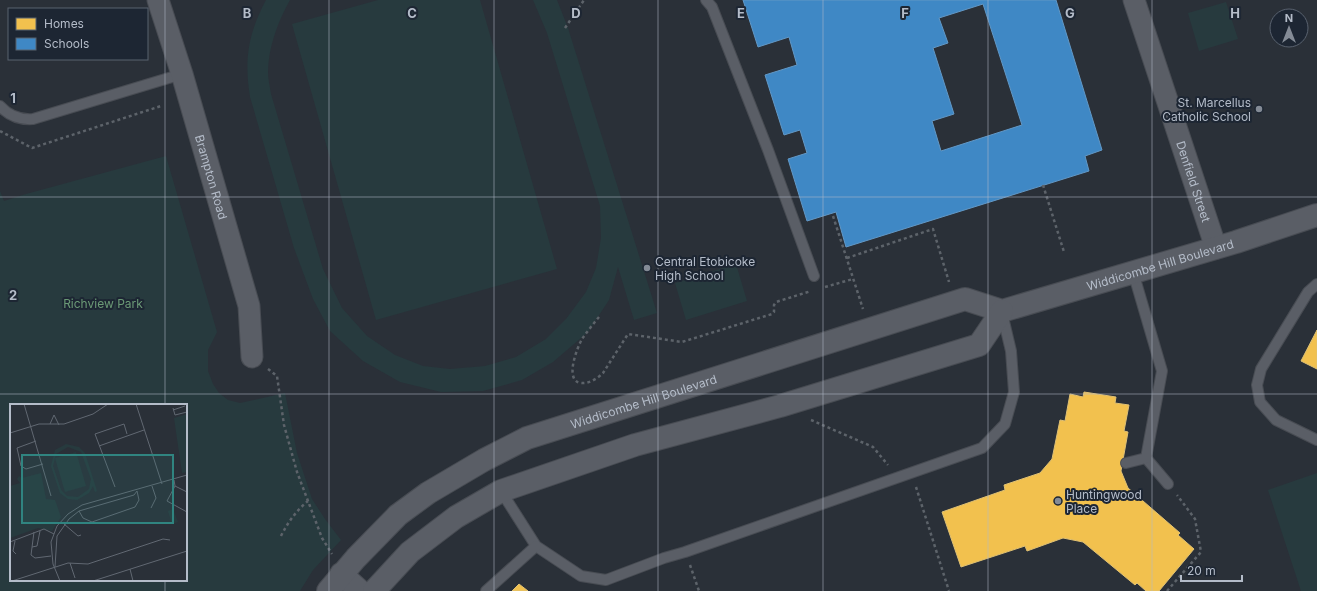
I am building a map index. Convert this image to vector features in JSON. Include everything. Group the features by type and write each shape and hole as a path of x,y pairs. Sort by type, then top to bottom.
{"street":[{"name":"Brampton Road","path":"158,0 182,74 248,306 252,357"},
{"name":"Denfield Street","path":"1134,0 1216,248"},
{"name":"Widdicombe Hill Boulevard","path":"339,578 398,515 428,493 484,460 527,438 965,299 1002,311 1216,248 1317,215"},
{"path":"374,591 410,552 456,517 501,491 635,445 780,406 979,345 1002,311"},
{"path":"484,460 501,491"},
{"path":"339,578 360,591"}],"lane":[{"path":"706,0 712,7 768,150 814,276"},
{"path":"0,106 18,119 33,119 182,74"},
{"path":"1133,272 1162,371 1146,458"},
{"path":"1317,284 1308,292 1261,369 1257,386 1260,402 1276,420 1317,440"},
{"path":"501,491 536,546 581,576 606,580 664,558 982,448 1005,424 1014,392 1011,351 1002,311"},
{"path":"1126,463 1146,458"},
{"path":"1146,458 1168,484"},
{"path":"486,591 536,546"}],"path":[{"path":"565,28 584,0"},
{"path":"0,131 32,148 160,106"},
{"path":"1043,185 1064,252"},
{"path":"833,216 863,310"},
{"path":"847,258 933,229 950,282"},
{"path":"599,317 582,338 579,345 572,368 574,379 578,382 590,382 599,377 628,334 682,342 772,314 774,312 774,305 776,302 853,279"},
{"path":"252,357 277,376 284,425 297,472 339,578"},
{"path":"780,406 873,447 897,477"},
{"path":"911,472 949,591"},
{"path":"1167,591 1201,552 1195,519 1168,484"},
{"path":"281,536 291,518 299,508 308,501"},
{"path":"685,552 699,591"}],"green space":[{"path":"266,0 290,0 278,26 268,63 271,94 323,269 342,308 367,336 395,355 423,366 450,369 485,366 516,357 546,339 566,319 586,292 596,268 601,238 600,206 547,33 533,0 557,0 568,28 657,313 634,320 618,267 609,300 588,332 553,362 522,380 483,391 441,392 400,382 363,361 330,331 313,299 294,248 250,97 247,71 249,47 255,24"},
{"path":"378,0 480,0 557,269 376,320 292,24"},
{"path":"1226,2 1238,39 1199,51 1188,13"},
{"name":"Richview Park","path":"166,156 217,332 208,350 208,371 213,384 219,393 228,400 240,403 285,393 297,453 312,499 341,540 313,570 300,591 0,591 0,191 4,201"},
{"path":"736,264 747,301 686,320 675,283"},
{"path":"1317,473 1317,591 1301,591 1268,490"}],"building: Homes":[{"path":"1317,330 1317,369 1301,361"},
{"name":"Huntingwood Place","path":"1084,392 1116,397 1115,403 1129,405 1124,431 1128,432 1121,471 1128,488 1180,533 1178,535 1194,549 1159,591 1146,591 1137,583 1135,585 1083,542 1063,538 1027,551 1025,546 961,567 942,512 1005,490 1004,485 1040,473 1052,459 1060,420 1065,421 1070,394 1083,397"},
{"path":"519,584 528,591 512,591"}],"building: Schools":[{"path":"743,0 1056,0 1102,150 1085,156 1089,171 846,247 836,212 807,221 788,159 807,153 800,130 784,135 765,75 797,65 789,37 758,47","holes":["983,4 1022,125 941,151 932,121 954,114 933,48 948,43 939,18"]}],"place":[{"name":"St. Marcellus Catholic School","path":"1259,109"},
{"name":"Central Etobicoke High School","path":"647,268"},
{"name":"Huntingwood Place","path":"1058,501"}]}
